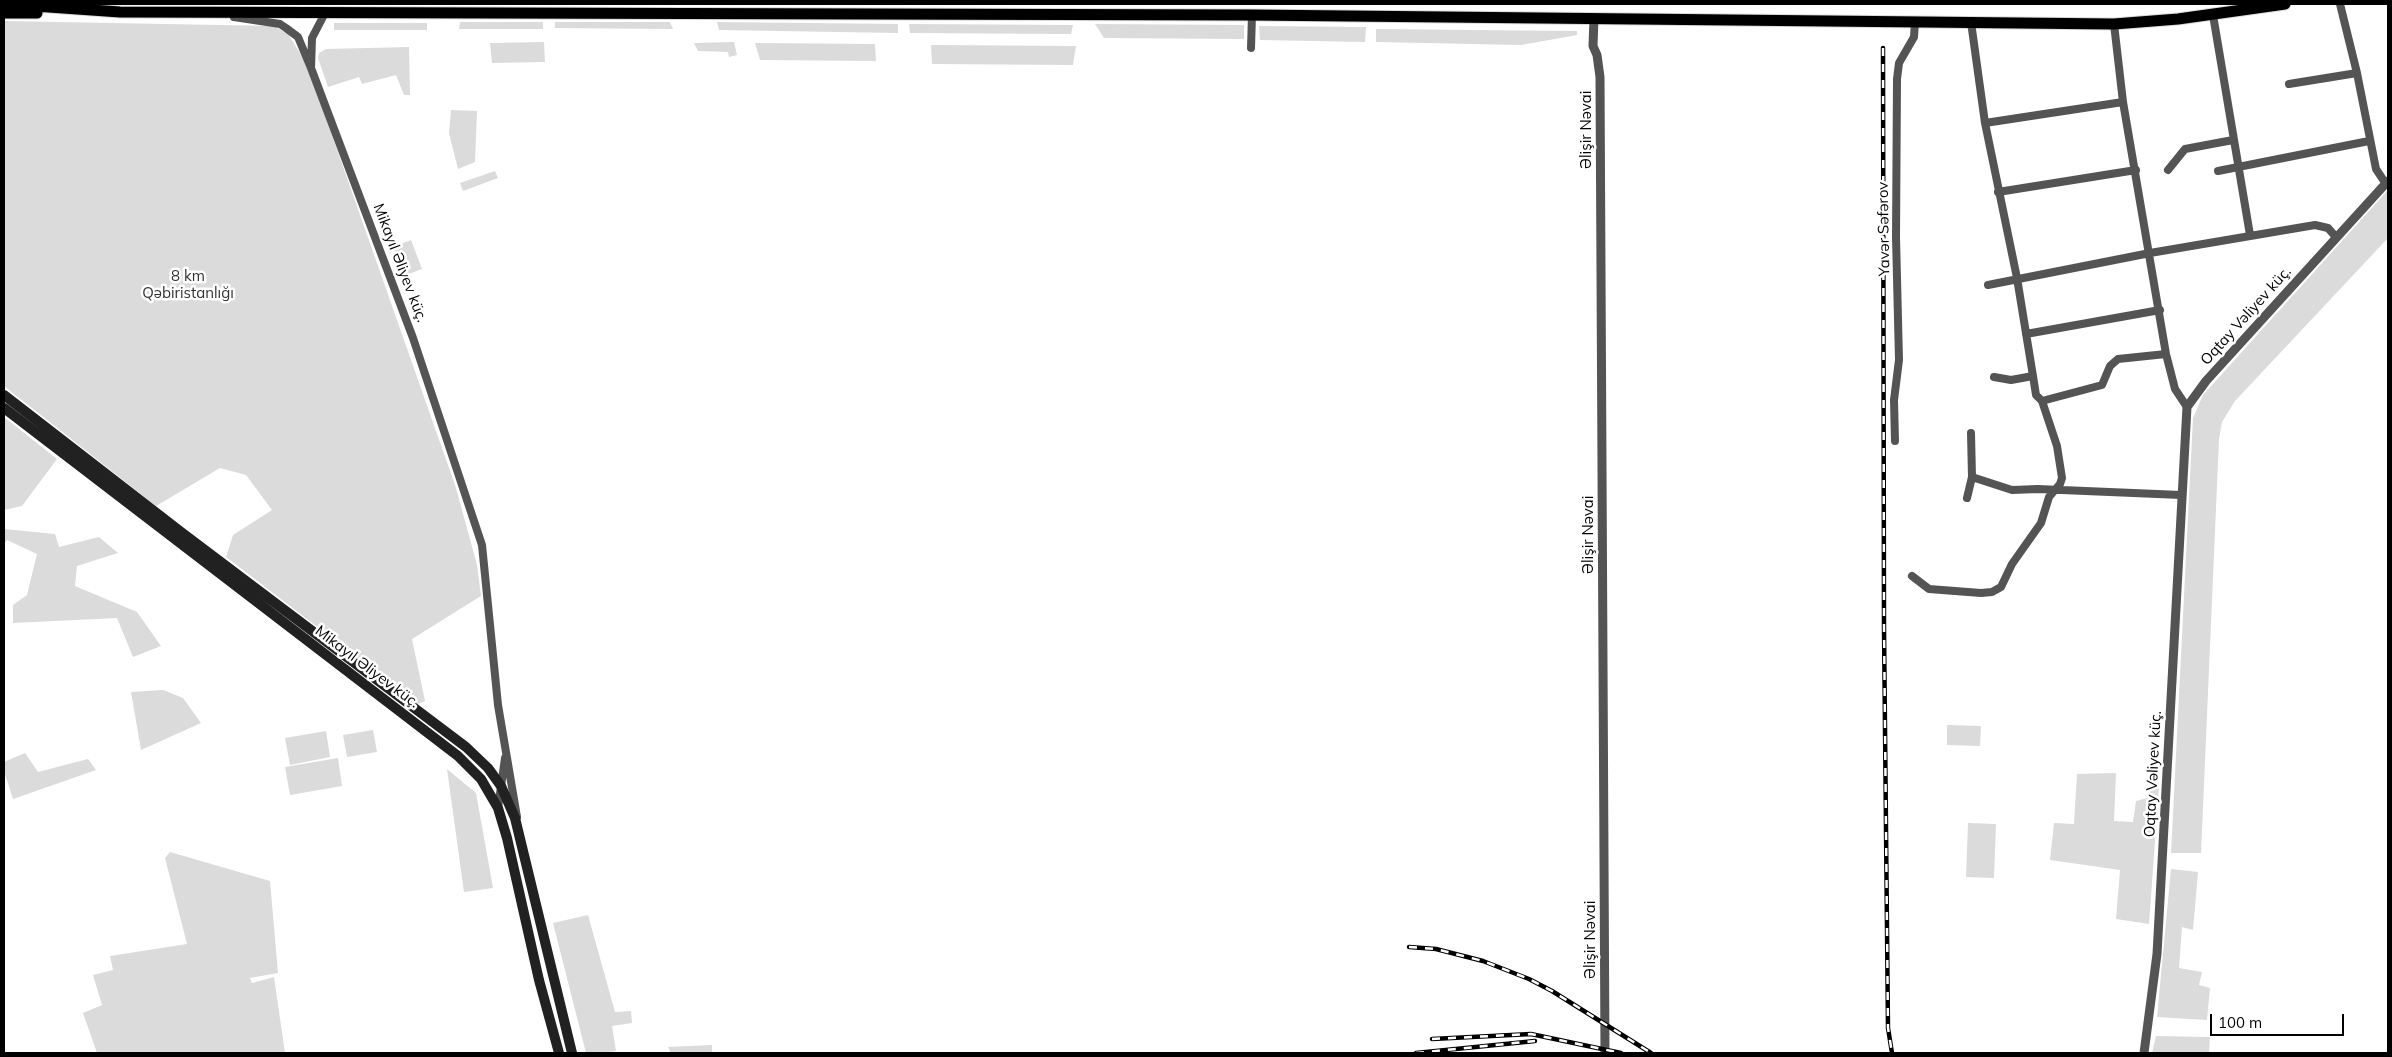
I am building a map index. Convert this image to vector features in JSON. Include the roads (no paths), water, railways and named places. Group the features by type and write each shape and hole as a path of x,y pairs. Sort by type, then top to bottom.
{"main road":[{"path":"6,4 120,12"},
{"path":"677,12 716,7 831,8 835,4"},
{"path":"866,4 872,10 910,10 930,13"},
{"path":"4,13 930,13 2114,24 2213,15 2285,4"},
{"path":"4,395 181,532 466,747 488,768 510,803 521,836 572,1053"},
{"name":"Mikayıl Əliyev küç.","path":"4,408 458,756 481,779 498,808 507,838 539,980 559,1053"}],"street":[{"path":"2340,4 2357,73 2376,169 2387,183"},
{"name":"Mikayıl Əliyev küç.","path":"208,12 280,24 298,37 312,68 412,338 480,537 486,565 498,705 521,836"},
{"path":"312,68 312,38 325,13"},
{"path":"1252,15 1252,48"},
{"path":"2213,15 2250,235"},
{"name":"Əlişir Nəvai","path":"1594,18 1593,46 1599,65 1600,88 1605,1053"},
{"name":"Yavər Səfərov","path":"1895,441 1894,400 1899,360 1896,237 1897,79 1899,63 1914,38 1915,22"},
{"path":"1912,576 1921,585 1929,589 1981,593 1992,592 2001,587 2012,564 2040,523 2049,497 2060,484 2063,471 2042,401 2036,395 2017,278 1985,122 1971,22"},
{"path":"2114,24 2123,102 2166,354 2175,389 2187,407"},
{"path":"2289,84 2357,73"},
{"path":"1985,122 2123,102"},
{"path":"2168,170 2185,149 2233,140"},
{"path":"2218,171 2369,141"},
{"path":"1998,192 2136,170"},
{"name":"Oqtay Vəliyev küç.","path":"2144,1053 2157,954 2187,407 2206,381 2387,183"},
{"path":"1988,285 2150,253 2315,225 2328,228 2336,237"},
{"path":"2026,334 2160,310"},
{"path":"2042,401 2102,385 2110,366 2118,360 2166,354"},
{"path":"1994,377 2011,380 2033,376"},
{"path":"1967,498 1972,477 1971,433"},
{"path":"1972,477 2012,490 2181,495"},
{"path":"488,768 497,768 506,756"},
{"path":"498,808 506,756"}],"railway":[{"path":"1883,48 1884,627 1888,1028 1892,1053"},
{"path":"1409,947 1436,949 1483,961 1529,979 1552,991 1651,1053"},
{"path":"1432,1039 1531,1034 1621,1053"},
{"path":"1416,1053 1535,1041"}],"park label":[{"name":"8 km Qəbiristanlığı","path":"188,284"}]}
